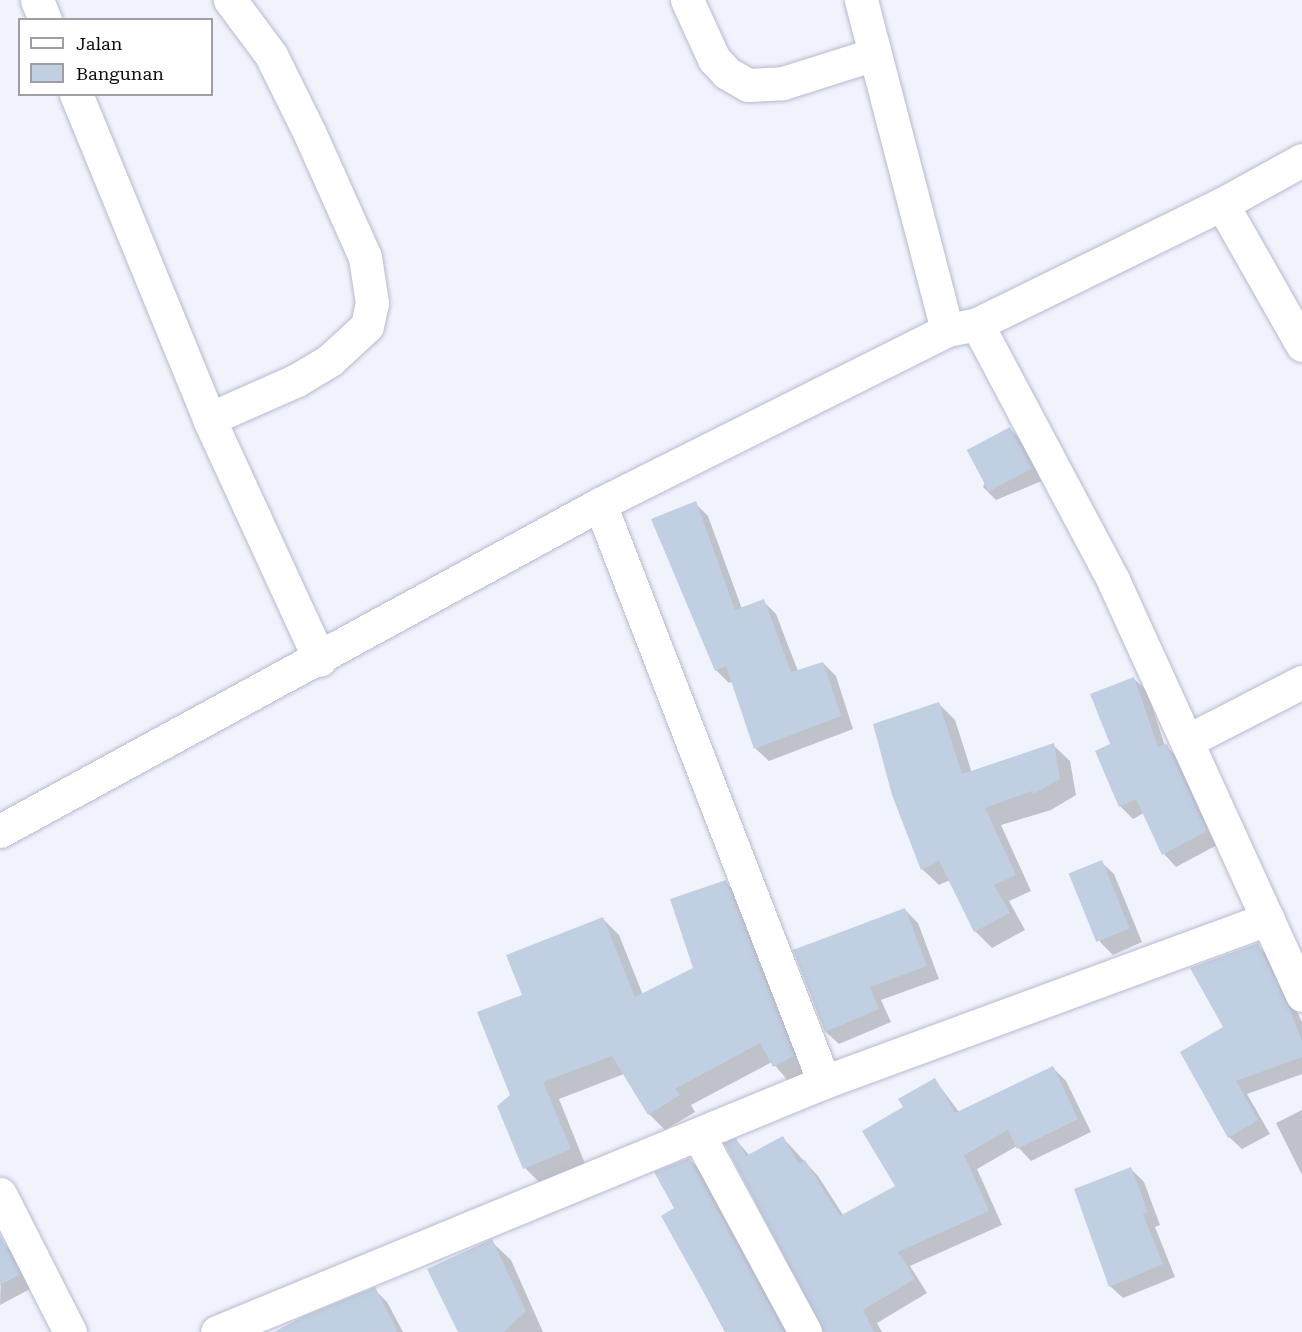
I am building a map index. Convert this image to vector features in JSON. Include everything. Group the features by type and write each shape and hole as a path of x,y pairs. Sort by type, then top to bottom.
{"street":[{"path":"37,0 44,18"},
{"path":"209,419 297,380 330,360 367,326 372,303 365,257 310,134 271,55 230,0"},
{"path":"687,0 714,59 727,73 748,86 783,83 875,54"},
{"path":"861,0 875,54 962,327 1088,530 1302,994"},
{"path":"77,96 209,419 320,660"},
{"path":"0,831 320,660 600,504 962,327 1222,204 1302,160"},
{"path":"1222,204 1302,345"},
{"path":"600,504 824,1082"},
{"path":"1187,741 1302,682"},
{"path":"217,1332 824,1082 1251,922 1268,919"},
{"path":"698,1134 805,1332"},
{"path":"0,1194 70,1332"}],"building":[{"path":"1010,427 1032,468 989,492 967,450"},
{"path":"696,501 735,610 764,599 791,672 823,662 841,716 754,749 726,666 715,671 651,519"},
{"path":"1134,677 1158,747 1167,744 1207,831 1162,855 1136,799 1119,807 1095,751 1110,744 1090,694"},
{"path":"939,702 962,774 1054,743 1060,779 1033,794 1032,791 985,808 1016,875 994,885 1010,913 974,932 939,861 921,870 892,795 873,724"},
{"path":"1102,860 1130,929 1096,942 1069,873"},
{"path":"726,880 794,1056 773,1067 760,1043 675,1089 680,1095 648,1115 612,1056 543,1082 571,1149 523,1169 497,1106 510,1095 477,1012 522,995 506,955 603,917 635,997 693,968 670,899"},
{"path":"905,908 927,966 870,987 879,1009 825,1032 793,950"},
{"path":"1258,943 1302,1041 1302,1057 1236,1081 1258,1120 1228,1138 1180,1052 1223,1027 1190,968"},
{"path":"1053,1066 1078,1119 1017,1149 1008,1130 964,1155 989,1211 898,1252 915,1279 863,1310 874,1332 824,1332 724,1143 736,1138 746,1156 783,1136 799,1164 805,1160 840,1216 895,1186 862,1131 903,1107 898,1099 935,1078 955,1113"},
{"path":"689,1158 784,1332 726,1332 661,1216 674,1208 654,1172"},
{"path":"1131,1167 1148,1212 1143,1214 1163,1264 1109,1287 1074,1189"},
{"path":"0,1235 20,1274 0,1285"},
{"path":"492,1239 526,1311 504,1332 458,1332 427,1269"},
{"path":"375,1287 398,1332 274,1332 302,1317"}]}
